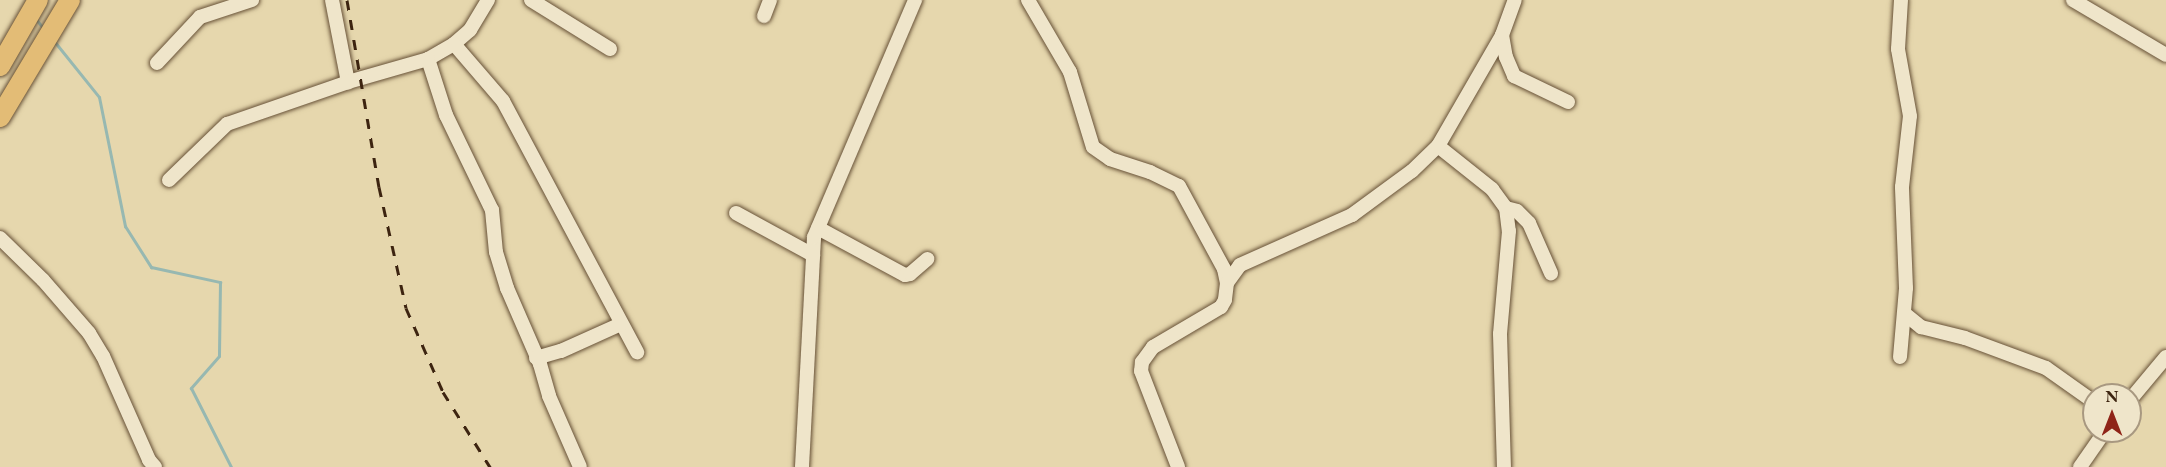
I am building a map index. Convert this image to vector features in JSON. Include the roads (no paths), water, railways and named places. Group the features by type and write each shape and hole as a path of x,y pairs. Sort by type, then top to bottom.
{"highway":[{"path":"0,66 38,0"},
{"path":"3,113 70,0"}],"street":[{"path":"157,63 200,17 252,0"},
{"path":"332,0 348,82"},
{"path":"169,180 227,124 348,82 428,59 454,44 470,30 488,0"},
{"path":"531,0 610,49"},
{"path":"764,16 770,0"},
{"path":"802,467 814,237 915,0"},
{"path":"1028,0 1070,72 1094,147 1110,159 1150,172 1179,186 1221,261 1227,283 1225,300 1221,307 1153,347 1142,362 1141,371 1178,467"},
{"path":"1227,283 1240,265 1352,214 1412,171 1438,146 1502,35 1515,0"},
{"path":"1900,357 1905,314 1906,256 1902,187 1910,116 1898,49 1901,0"},
{"path":"2073,0 2166,55"},
{"path":"1502,35 1506,57 1514,76 1568,102"},
{"path":"454,44 503,101 637,352"},
{"path":"428,59 446,115 492,210 496,252 507,288 537,358 549,396 580,467"},
{"path":"1438,146 1492,189 1506,208 1509,231 1500,334 1504,467"},
{"path":"1506,208 1517,211 1529,223 1551,273"},
{"path":"736,213 813,255"},
{"path":"818,228 905,275 927,259"},
{"path":"0,238 43,280 89,333 103,357 149,460 155,467"},
{"path":"1221,261 1240,265"},
{"path":"1905,314 1920,327 1965,338 2046,368 2082,394"},
{"path":"537,358 561,351 621,324"},
{"path":"2142,386 2166,357"},
{"path":"2080,467 2097,443"}],"waterway":[{"path":"35,18 44,29"},
{"path":"54,41 99,97 125,226 151,267 220,282 219,356 191,388 231,467"}],"railway":[{"path":"347,0 379,187 406,308 443,392 490,467"}]}
